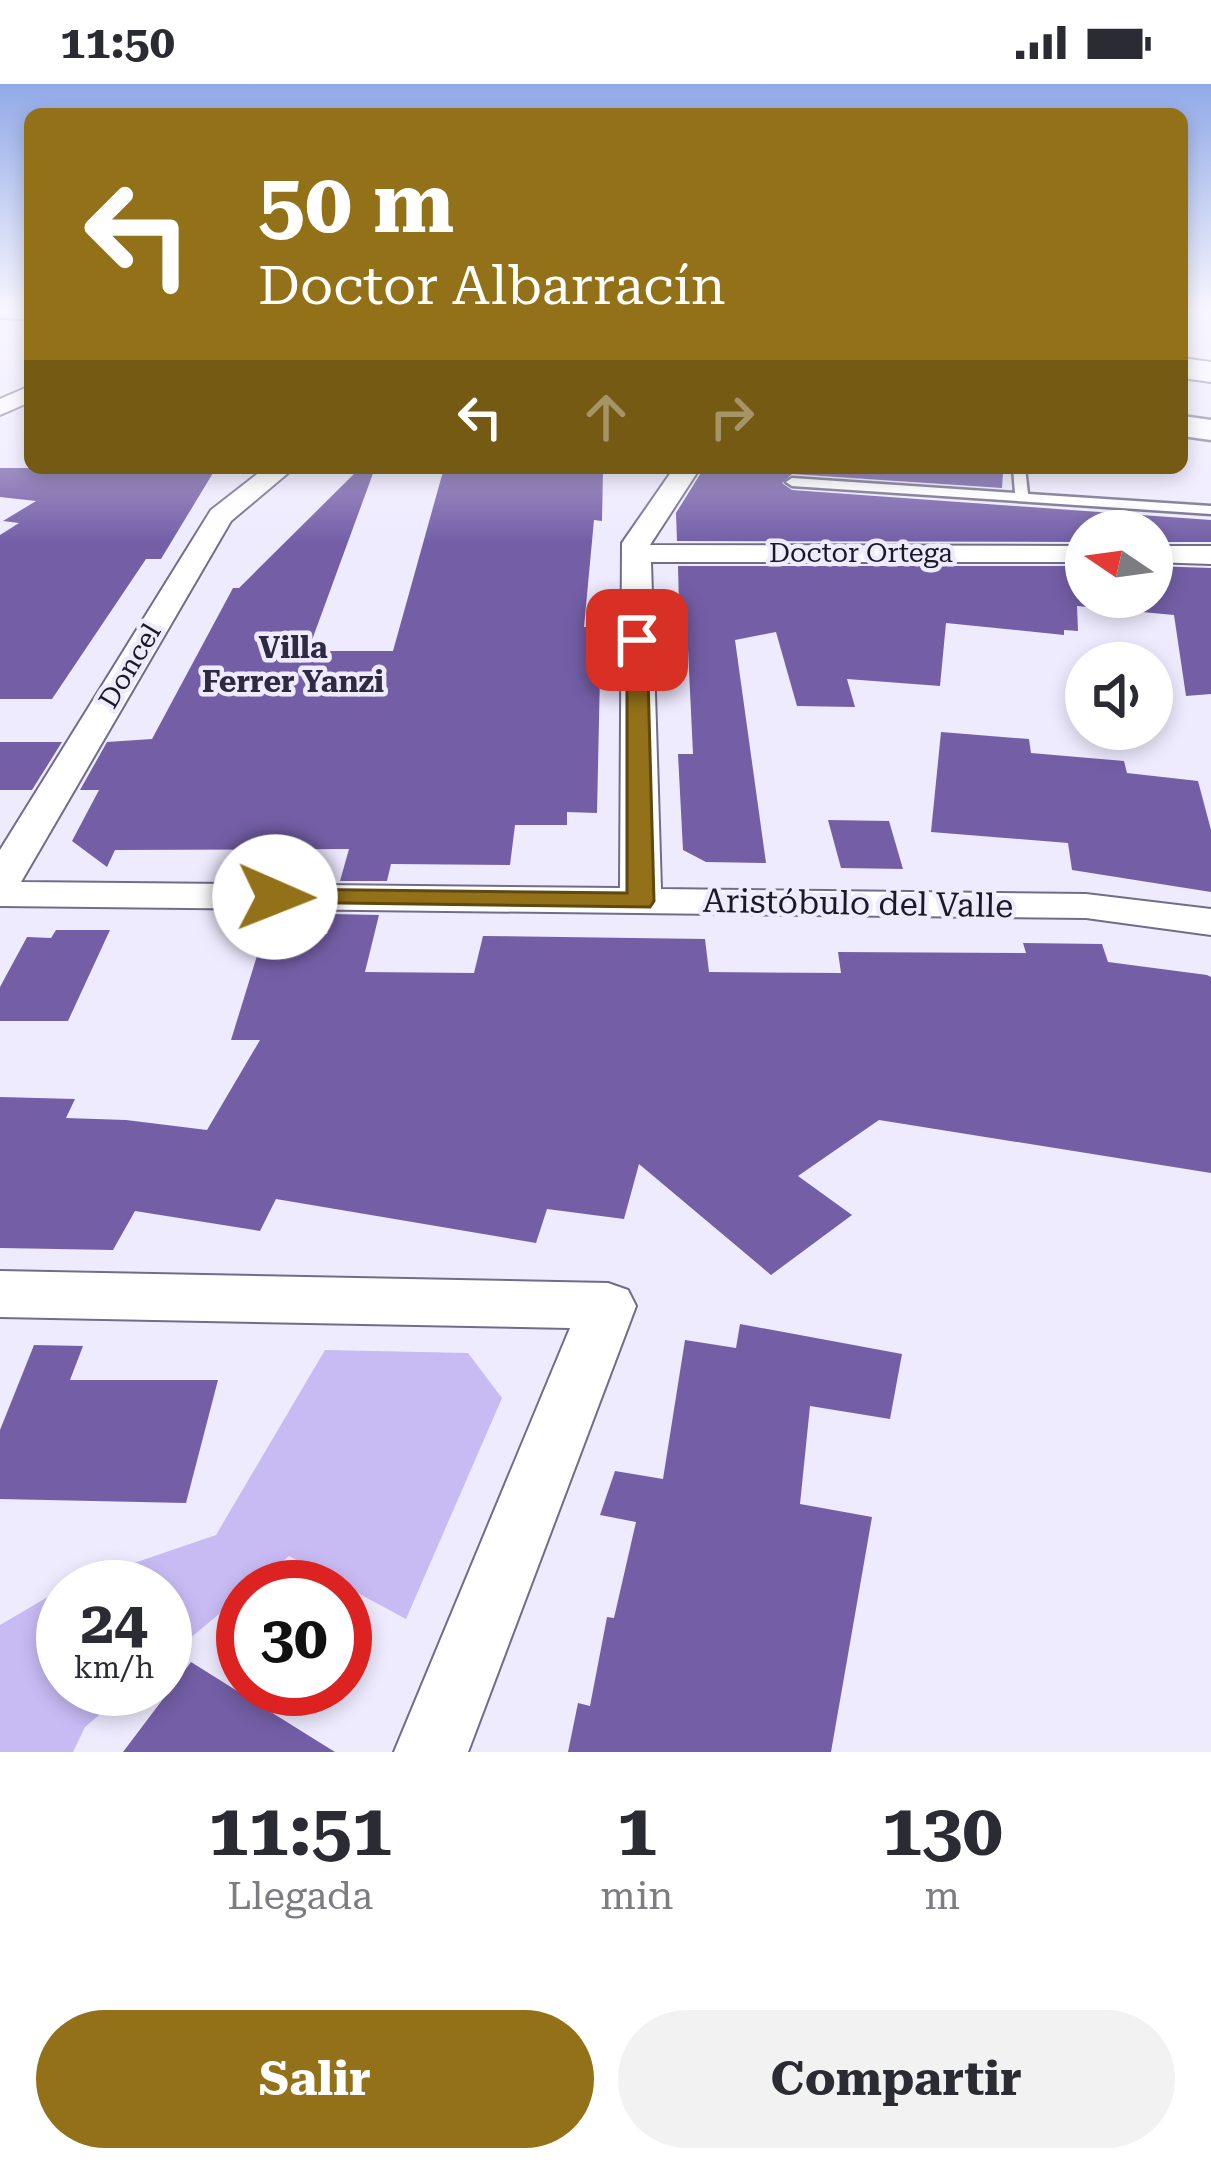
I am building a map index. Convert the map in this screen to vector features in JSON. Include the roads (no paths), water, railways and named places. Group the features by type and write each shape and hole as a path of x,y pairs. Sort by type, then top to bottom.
{"street":[{"name":"Doncel","path":"0,884 220,516 273,474"},
{"path":"641,901 636,543 683,474"},
{"name":"Doctor Ortega","path":"636,553 1065,554"},
{"path":"1173,554 1211,555"},
{"name":"Aristóbulo del Valle","path":"0,894 1086,906 1211,922"},
{"path":"0,1294 608,1306 431,1752"}],"lane":[{"path":"1020,474 1022,497"},
{"path":"792,481 1211,510"}],"district":[{"name":"Villa Ferrer Yanzi","path":"293,664"}]}
